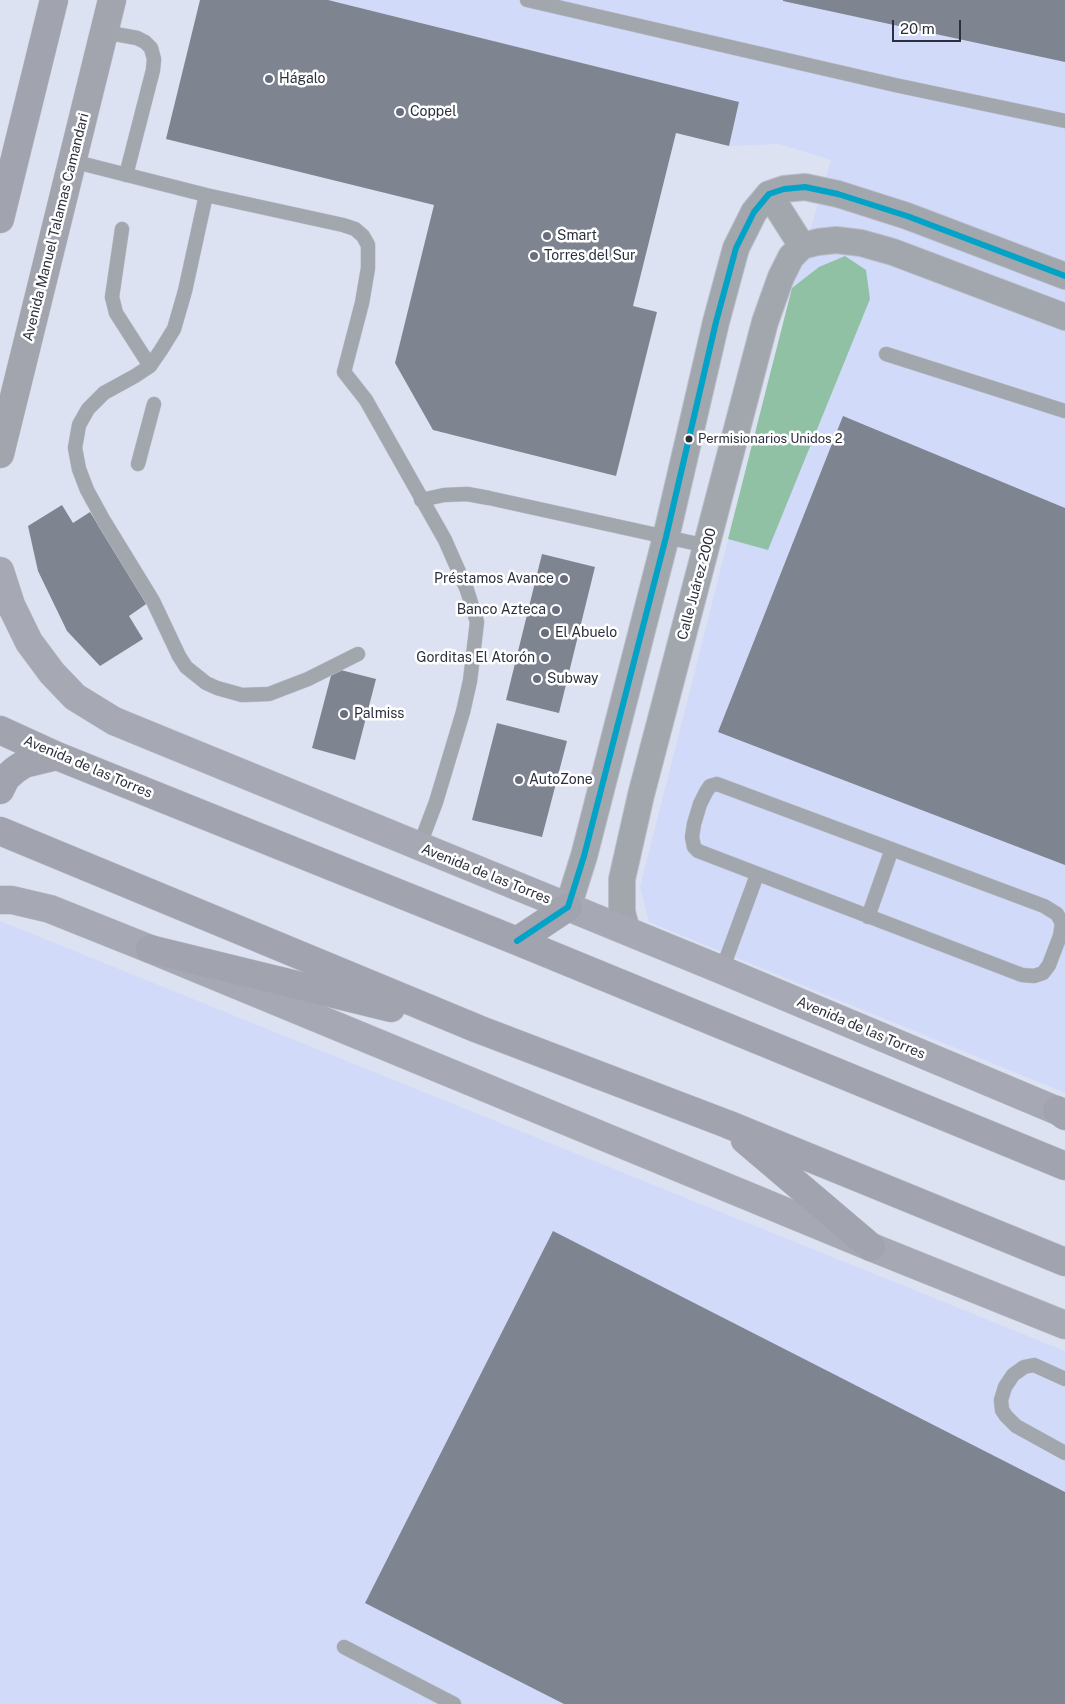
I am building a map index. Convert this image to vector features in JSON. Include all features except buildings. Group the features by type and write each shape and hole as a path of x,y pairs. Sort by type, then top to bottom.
{"highway":[{"path":"0,219 54,0"},
{"name":"Avenida de las Torres","path":"0,730 57,756 517,941 1065,1166"},
{"path":"0,790 6,778 24,764 57,756"},
{"path":"0,831 478,1029 727,1124 1065,1262"},
{"path":"517,941 568,907"},
{"path":"150,949 478,1029"},
{"path":"727,1124 871,1247"}],"main road":[{"name":"Avenida Manuel Talamas Camandari","path":"0,454 112,0"},
{"name":"Avenida de las Torres","path":"0,571 11,605 29,642 52,673 75,697 114,721 722,970 1062,1113"},
{"path":"0,900 12,900 50,909 1065,1325"}],"street":[{"path":"568,907 584,856 666,537 716,322 736,248 754,212 769,194 784,189 805,188 838,194 907,216 1065,276"},
{"path":"769,194 802,246 836,240 861,243 893,252 1065,317"},
{"name":"Calle Juárez 2000","path":"627,931 621,898 626,857 765,322 781,277 791,257 802,246"}],"lane":[{"path":"527,0 895,85 1065,122"},
{"path":"104,32 137,38 145,42 151,48 154,59 153,70 126,175"},
{"path":"72,161 206,195 355,229 363,236 368,245 368,268 362,303 344,372 366,400 445,540 467,590 477,622 470,681 463,712 436,802 419,847"},
{"path":"206,195 188,282 174,328 150,366 104,393 88,409 79,425 75,448 79,469 87,490 104,521 153,601 172,644 186,667 196,677 217,688 242,695 257,696 288,688 358,654"},
{"path":"122,229 112,297 116,313 150,366"},
{"path":"886,354 1065,411"},
{"path":"138,464 154,404"},
{"path":"422,500 444,495 467,494 482,496 707,546"},
{"path":"717,784 892,848 1044,906 1057,914 1062,923 1054,952 1049,965 1043,973 1034,976 1022,975 708,856 694,847 692,837 700,804 710,786 717,784"},
{"path":"868,917 892,848"},
{"path":"722,970 757,874"},
{"path":"1065,1379 1034,1365 1024,1367 1013,1375 1005,1387 1001,1400 1002,1410 1016,1426 1065,1453"},
{"path":"344,1647 454,1704"}],"shaded area":[{"path":"328,0 1065,0 1065,1093 649,922 640,887 789,300 831,160 779,144 729,146 739,102"},
{"path":"845,256 866,270 870,299 768,550 728,539 792,288 819,267"},
{"path":"0,921 1065,1351 1065,1704 0,1704"}],"transit line":[{"path":"517,941 568,907 584,856 666,537 716,322 736,248 754,212 769,194 784,189 805,187 838,194 907,216 1065,276"}],"place":[{"name":"Hágalo","path":"269,79"},
{"name":"Coppel","path":"400,112"},
{"name":"Smart","path":"547,236"},
{"name":"Torres del Sur","path":"534,256"},
{"name":"Permisionarios Unidos 2","path":"689,439"},
{"name":"Préstamos Avance","path":"564,579"},
{"name":"Banco Azteca","path":"556,610"},
{"name":"El Abuelo","path":"545,633"},
{"name":"Gorditas El Atorón","path":"545,658"},
{"name":"Subway","path":"537,679"},
{"name":"Palmiss","path":"344,714"},
{"name":"AutoZone","path":"519,780"}]}
